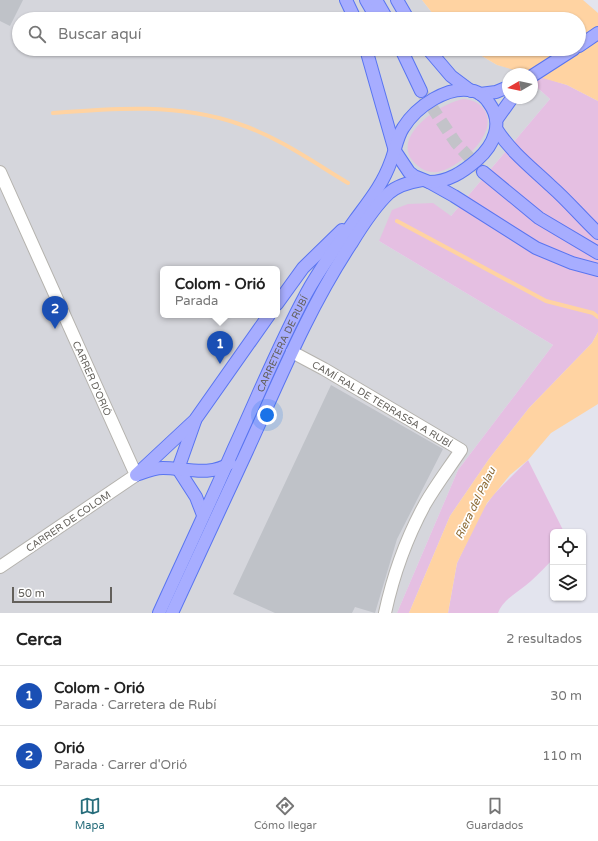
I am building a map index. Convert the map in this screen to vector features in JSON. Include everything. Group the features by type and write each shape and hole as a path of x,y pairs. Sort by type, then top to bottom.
{"main road":[{"path":"346,0 352,12"},
{"path":"366,0 373,12"},
{"path":"376,0 383,12"},
{"path":"397,0 404,12"},
{"path":"586,41 598,33"},
{"path":"368,56 401,162 414,176 425,181 536,248 572,263 598,270"},
{"path":"401,56 422,91"},
{"path":"404,56 410,70"},
{"path":"434,56 451,76 476,92 490,104 497,125 507,146 556,190 598,233"},
{"path":"538,72 563,56"},
{"path":"396,148 402,129 418,111 428,103 456,91 496,92 502,90"},
{"path":"425,181 444,181 462,172 483,154 490,145 497,125 509,104"},
{"name":"CARRETERA DE RUBÍ","path":"159,613 288,329 321,268 380,186 396,148"},
{"path":"483,172 494,183 539,218 598,253"},
{"name":"CARRETERA DE RUBÍ","path":"172,613 269,400 327,282 363,225 389,193 397,187 425,181"},
{"path":"280,300 303,268 338,233 356,219"},
{"path":"136,475 195,420 267,318"},
{"path":"136,475 152,469 215,470 226,466 236,457 261,409 269,400"},
{"path":"178,469 195,420"},
{"path":"178,469 196,497 203,515"}],"street":[{"name":"CARRER D'ORIÓ","path":"0,172 136,475"},
{"name":"CAMÍ RAL DE TERRASSA A RUBÍ","path":"292,352 324,369 461,450 426,504 409,538 396,573 385,613"},
{"name":"CARRER DE COLOM","path":"0,566 136,475"}],"shaded area":[{"path":"0,0 422,0 431,12 12,12 12,56 482,56 497,65 510,68 502,68 502,104 538,104 538,88 550,99 451,216 379,241 553,345 458,470 397,613 0,613"},
{"path":"538,76 567,85 598,101 598,332 592,343 529,408 489,459 450,516 409,613 397,613 458,470 553,345 379,241 392,210 408,204 433,203 451,216 550,99 538,88"},
{"path":"464,99 475,102 483,108 487,117 487,128 483,138 476,148 457,164 447,169 433,172 420,168 409,156 408,145 411,134 419,124 430,115 453,102"},
{"path":"528,460 562,529 550,529 550,562 531,581 508,599 500,608 498,613 448,613 457,563 481,512 494,494"}],"water":[{"path":"422,0 583,0 598,13 598,101 567,85 538,77 538,68 508,68 497,65 482,56 586,56 586,12 431,12"},
{"name":"Riera del Palau","path":"598,332 598,404 551,433 528,460 510,475 487,503 457,563 448,613 409,613 450,516 489,459 529,408 592,343"}],"building":[{"path":"0,0 23,0 17,12 12,12 12,22 10,26 0,21"},
{"path":"331,385 443,449 397,539 375,613 355,607 352,613 275,613 233,594"}],"waterway":[{"path":"53,113 147,109 170,110 216,117 253,129 268,136 295,150 348,183"},
{"path":"397,221 546,301 593,313 598,317"}],"tunnel":[{"path":"421,91 456,143 483,172"}],"place":[{"name":"Orió","path":"55,329"},
{"name":"Colom - Orió","path":"220,364"}]}
